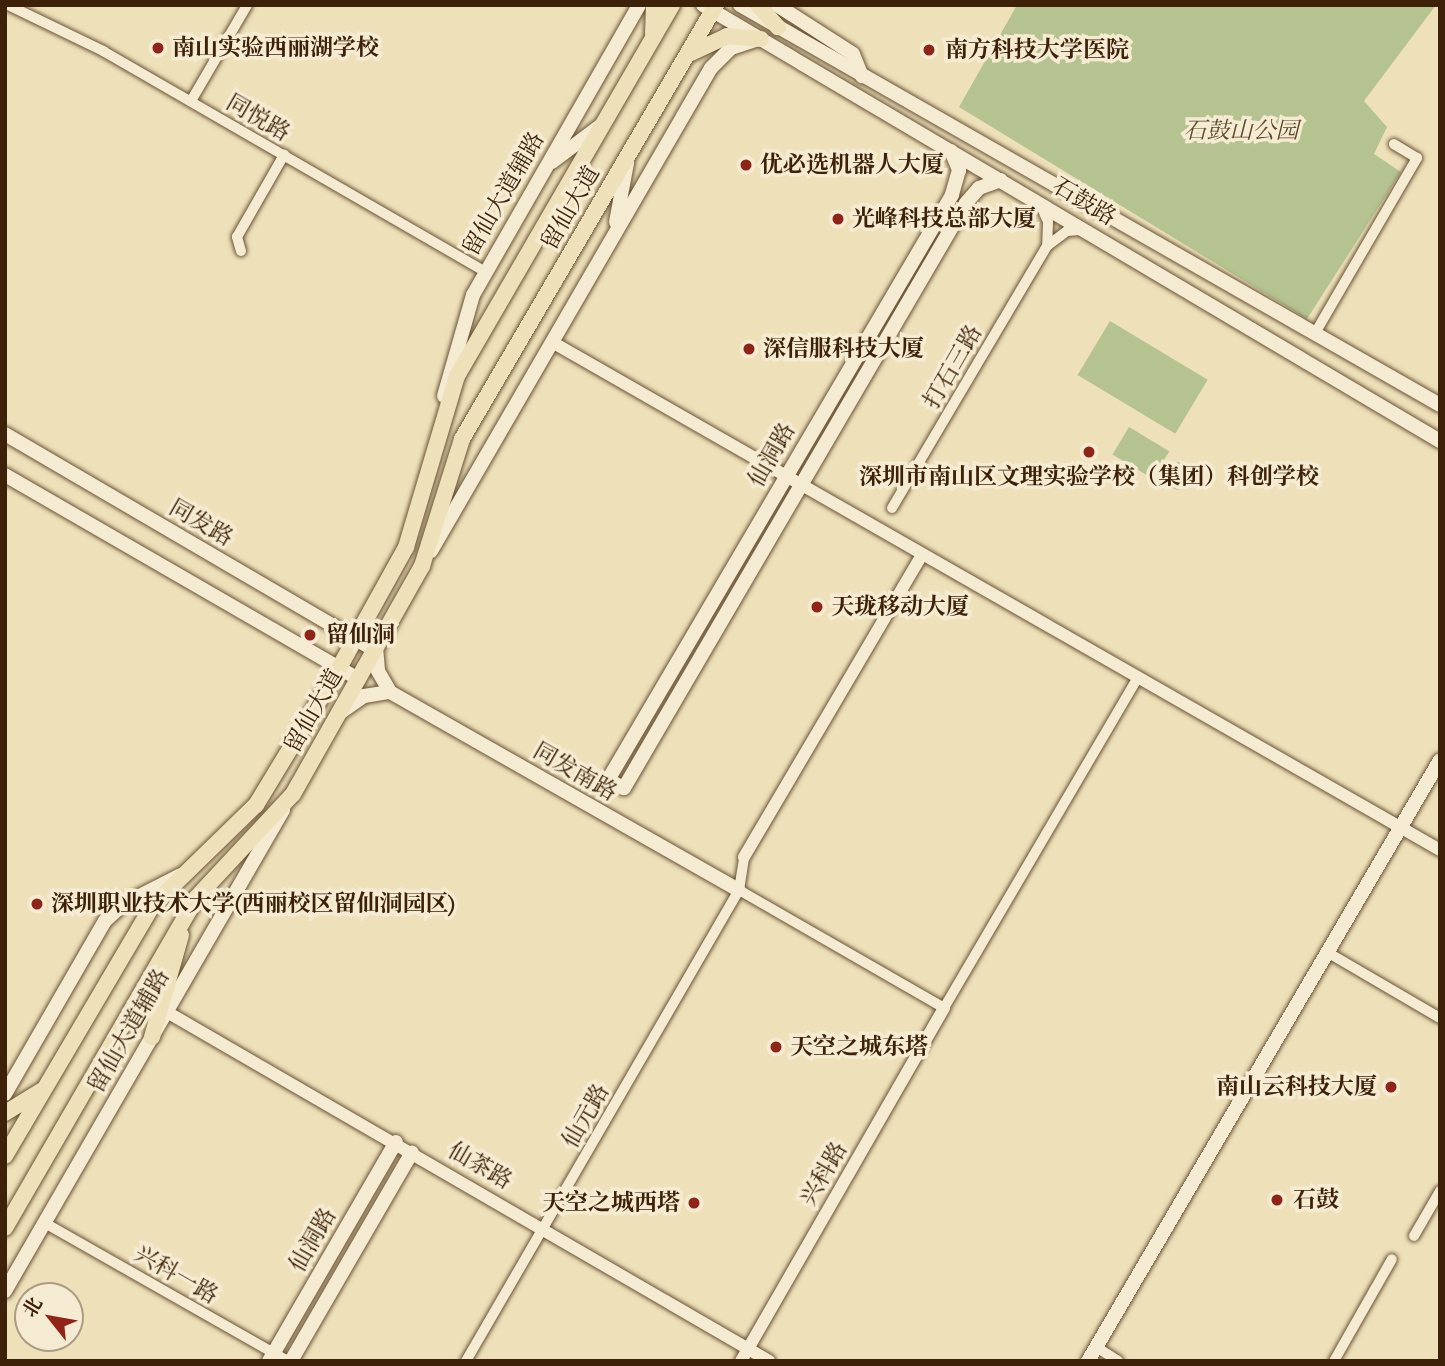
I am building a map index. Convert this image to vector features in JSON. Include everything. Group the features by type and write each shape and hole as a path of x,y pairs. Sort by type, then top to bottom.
{"main road":[{"name":"留仙大道辅路","path":"440,417 459,329 486,272 639,5"},
{"path":"650,43 654,5"},
{"name":"留仙大道","path":"5,1156 149,911 182,874 267,791 356,639 406,547 440,417 465,360 672,5"},
{"name":"石鼓路","path":"740,5 1314,335 1440,404"},
{"path":"758,5 778,27"},
{"path":"777,5 853,54 862,76"},
{"name":"留仙大道","path":"5,1228 191,906 293,794 413,582 458,448 681,66 711,7"},
{"name":"石鼓路","path":"711,7 761,40 1035,199 1440,441"},
{"path":"681,66 716,38 761,40"},
{"path":"413,582 711,68 731,48 761,40"},
{"path":"544,171 606,118"},
{"path":"610,240 635,143"},
{"name":"仙洞路","path":"951,151 959,170 952,195 608,779 624,788 966,203 979,188 1001,180"},
{"name":"同发路","path":"5,434 375,649"},
{"path":"5,475 358,679"},
{"path":"338,714 364,696 390,692 378,671 375,649"},
{"name":"同发南路","path":"390,692 739,890"},
{"path":"1088,1361 1440,760"},
{"name":"留仙大道辅路","path":"5,1290 293,794"},
{"path":"5,1094 105,921 122,905 182,874"},
{"path":"152,1037 191,906"},
{"path":"5,1113 49,1081"},
{"name":"仙洞路","path":"272,1357 396,1143"},
{"name":"仙洞路","path":"289,1361 412,1152"}],"street":[{"name":"同悦路","path":"8,5 191,101 486,272"},
{"path":"191,101 247,5"},
{"path":"1314,335 1417,158 1394,145"},
{"path":"241,251 237,237 284,155"},
{"path":"1035,199 1048,222 1047,246"},
{"path":"1047,246 1067,231 1089,231"},
{"name":"打石三路","path":"892,508 1047,246"},
{"path":"552,342 1398,832 1440,850"},
{"path":"921,555 744,857 739,890 944,1008 1136,681"},
{"name":"仙元路","path":"466,1361 739,890"},
{"path":"1327,952 1440,1017"},
{"name":"兴科路","path":"741,1361 944,1008"},
{"name":"仙茶路","path":"167,1012 544,1227 769,1361"},
{"path":"1414,1236 1440,1191"},
{"name":"兴科一路","path":"45,1223 272,1357 289,1361"},
{"path":"1334,1361 1392,1259"},
{"path":"1096,1347 1118,1361"}],"green space":[{"name":"石鼓山公园","path":"1017,5 1436,5 1364,101 1387,127 1374,154 1401,172 1307,319 959,107"},
{"path":"1110,321 1208,380 1175,434 1078,375"},
{"path":"1129,427 1169,451 1153,479 1113,454"},
{"path":"1180,462 1190,466 1194,476 1190,486 1180,490 1170,486 1166,476 1170,466"}],"place":[{"name":"南山实验西丽湖学校","path":"158,48"},
{"name":"南方科技大学医院","path":"929,50"},
{"name":"优必选机器人大厦","path":"746,165"},
{"name":"光峰科技总部大厦","path":"838,219"},
{"name":"深信服科技大厦","path":"749,349"},
{"name":"深圳市南山区文理实验学校（集团）科创学校","path":"1089,452"},
{"name":"天珑移动大厦","path":"817,607"},
{"name":"留仙洞","path":"310,635"},
{"name":"深圳职业技术大学(西丽校区留仙洞园区)","path":"37,904"},
{"name":"天空之城东塔","path":"776,1047"},
{"name":"南山云科技大厦","path":"1391,1087"},
{"name":"石鼓","path":"1277,1200"},
{"name":"天空之城西塔","path":"694,1203"}]}
